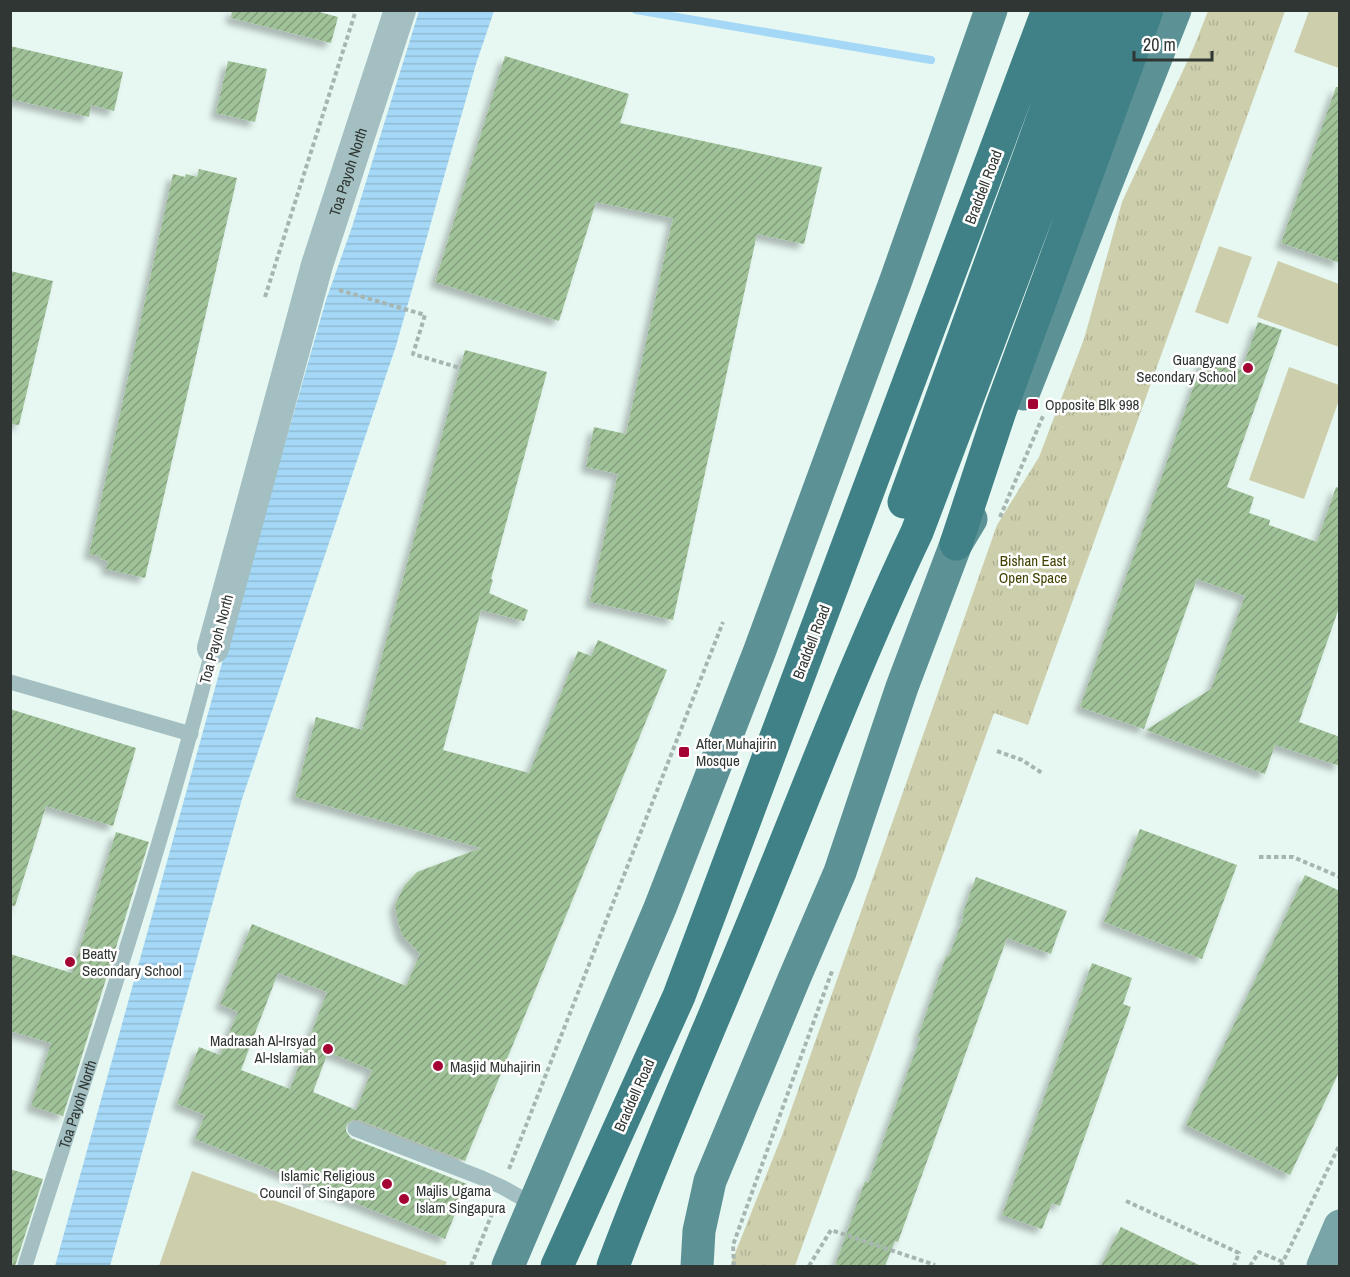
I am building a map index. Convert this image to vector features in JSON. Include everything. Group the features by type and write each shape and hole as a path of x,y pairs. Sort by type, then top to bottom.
{"highway":[{"name":"Braddell Road","path":"557,1266 679,996 1048,10"},
{"path":"891,587 894,530 1082,10"},
{"path":"613,1266 645,1179 705,1040 891,587 916,532 1114,10"},
{"path":"956,544 1000,411 1147,10"},
{"path":"601,1266 645,1179"}],"main road":[{"path":"508,1266 660,908 760,650 896,280 991,10"},
{"path":"697,1266 699,1231 710,1181 840,872 896,703 956,544 972,518 994,467 1175,10"}],"street":[{"name":"Toa Payoh North","path":"213,648 316,265 399,10"},
{"path":"1323,1266 1340,1226"}],"lane":[{"name":"Toa Payoh North","path":"26,1266 191,734 213,648"},
{"path":"10,682 191,734"},
{"path":"355,1129 445,1162 502,1187 534,1205"}],"path":[{"path":"265,297 356,10"},
{"path":"337,290 425,315 413,354 460,368"},
{"path":"471,1266 723,622"},
{"path":"997,751 1023,760 1042,773"},
{"path":"1260,857 1293,857 1340,877"},
{"path":"1250,1266 1260,1252 1282,1264 1340,1144"},
{"path":"1126,1201 1239,1253 1234,1266"},
{"path":"809,1266 831,1230 934,1265"}],"green space":[{"name":"Bishan East Open Space","path":"1208,11 1285,11 1028,725 994,713 795,1266 730,1266 783,1133 997,525 1039,457 1084,339 1122,202 1193,49"},
{"path":"1309,11 1339,11 1339,68 1294,52"},
{"path":"1219,246 1252,257 1228,324 1195,312"},
{"path":"1278,261 1339,284 1339,347 1257,317"},
{"path":"1289,367 1339,385 1339,400 1304,499 1249,480"},
{"path":"192,1171 447,1262 445,1266 159,1266"}],"water":[{"path":"419,11 494,11 476,64 396,346 242,799 110,1266 55,1266 220,670 326,300 352,227"}],"building":[{"path":"232,10 312,10 338,17 331,43 231,18"},
{"path":"10,46 123,72 114,111 91,105 89,117 10,99"},
{"path":"505,56 629,94 620,123 822,167 804,244 757,234 673,620 590,602 618,474 586,467 594,427 626,434 673,218 596,202 559,321 435,282"},
{"path":"228,61 267,69 255,122 216,113"},
{"path":"1336,87 1340,87 1340,263 1281,243"},
{"path":"199,169 237,178 145,578 106,569 108,561 100,559 101,556 89,554 173,174 197,177"},
{"path":"10,271 53,281 19,425 10,424"},
{"path":"1258,322 1282,330 1227,487 1254,497 1249,513 1270,520 1269,525 1317,542 1336,487 1340,488 1340,605 1299,722 1340,737 1340,766 1275,745 1265,774 1146,730 1211,689 1245,596 1197,579 1144,729 1080,707 1204,357 1242,370"},
{"path":"465,350 547,372 489,593 528,610 524,621 481,610 443,750 529,773 578,651 591,656 598,640 667,670 465,1161 359,1120 353,1120 346,1125 346,1131 351,1138 467,1184 445,1239 195,1139 205,1115 177,1104 199,1047 220,1055 238,1012 220,1004 252,924 406,986 420,954 402,935 397,918 395,905 404,886 417,872 481,848 295,797 316,717 362,730","holes":["278,973 327,992 290,1089 241,1070","328,1052 372,1070 356,1110 313,1092"]},
{"path":"10,709 136,748 113,826 46,806 15,906 10,905"},
{"path":"1140,829 1237,865 1202,959 1104,922"},
{"path":"116,832 149,842 63,1116 31,1106 51,1043 10,1031 10,954 72,973"},
{"path":"1305,875 1340,891 1340,1070 1290,1175 1186,1125"},
{"path":"976,877 1067,911 1051,954 1007,938 898,1242 895,1241 885,1266 835,1266 865,1181 868,1183 920,1038 918,1037 946,956 949,956"},
{"path":"1092,963 1132,978 1123,1004 1131,1007 1060,1206 1052,1203 1042,1229 1002,1215"},
{"path":"10,1169 43,1179 15,1266 10,1266"},
{"path":"1121,1227 1201,1266 1101,1266"}],"waterway":[{"path":"636,10 931,60"}],"place":[{"name":"Guangyang Secondary School","path":"1248,368"},
{"name":"Opposite Blk 998","path":"1033,404"},
{"name":"After Muhajirin Mosque","path":"684,752"},
{"name":"Beatty Secondary School","path":"70,962"},
{"name":"Madrasah Al-Irsyad Al-Islamiah","path":"328,1049"},
{"name":"Masjid Muhajirin","path":"438,1066"},
{"name":"Islamic Religious Council of Singapore","path":"387,1184"},
{"name":"Majlis Ugama Islam Singapura","path":"404,1199"}]}
